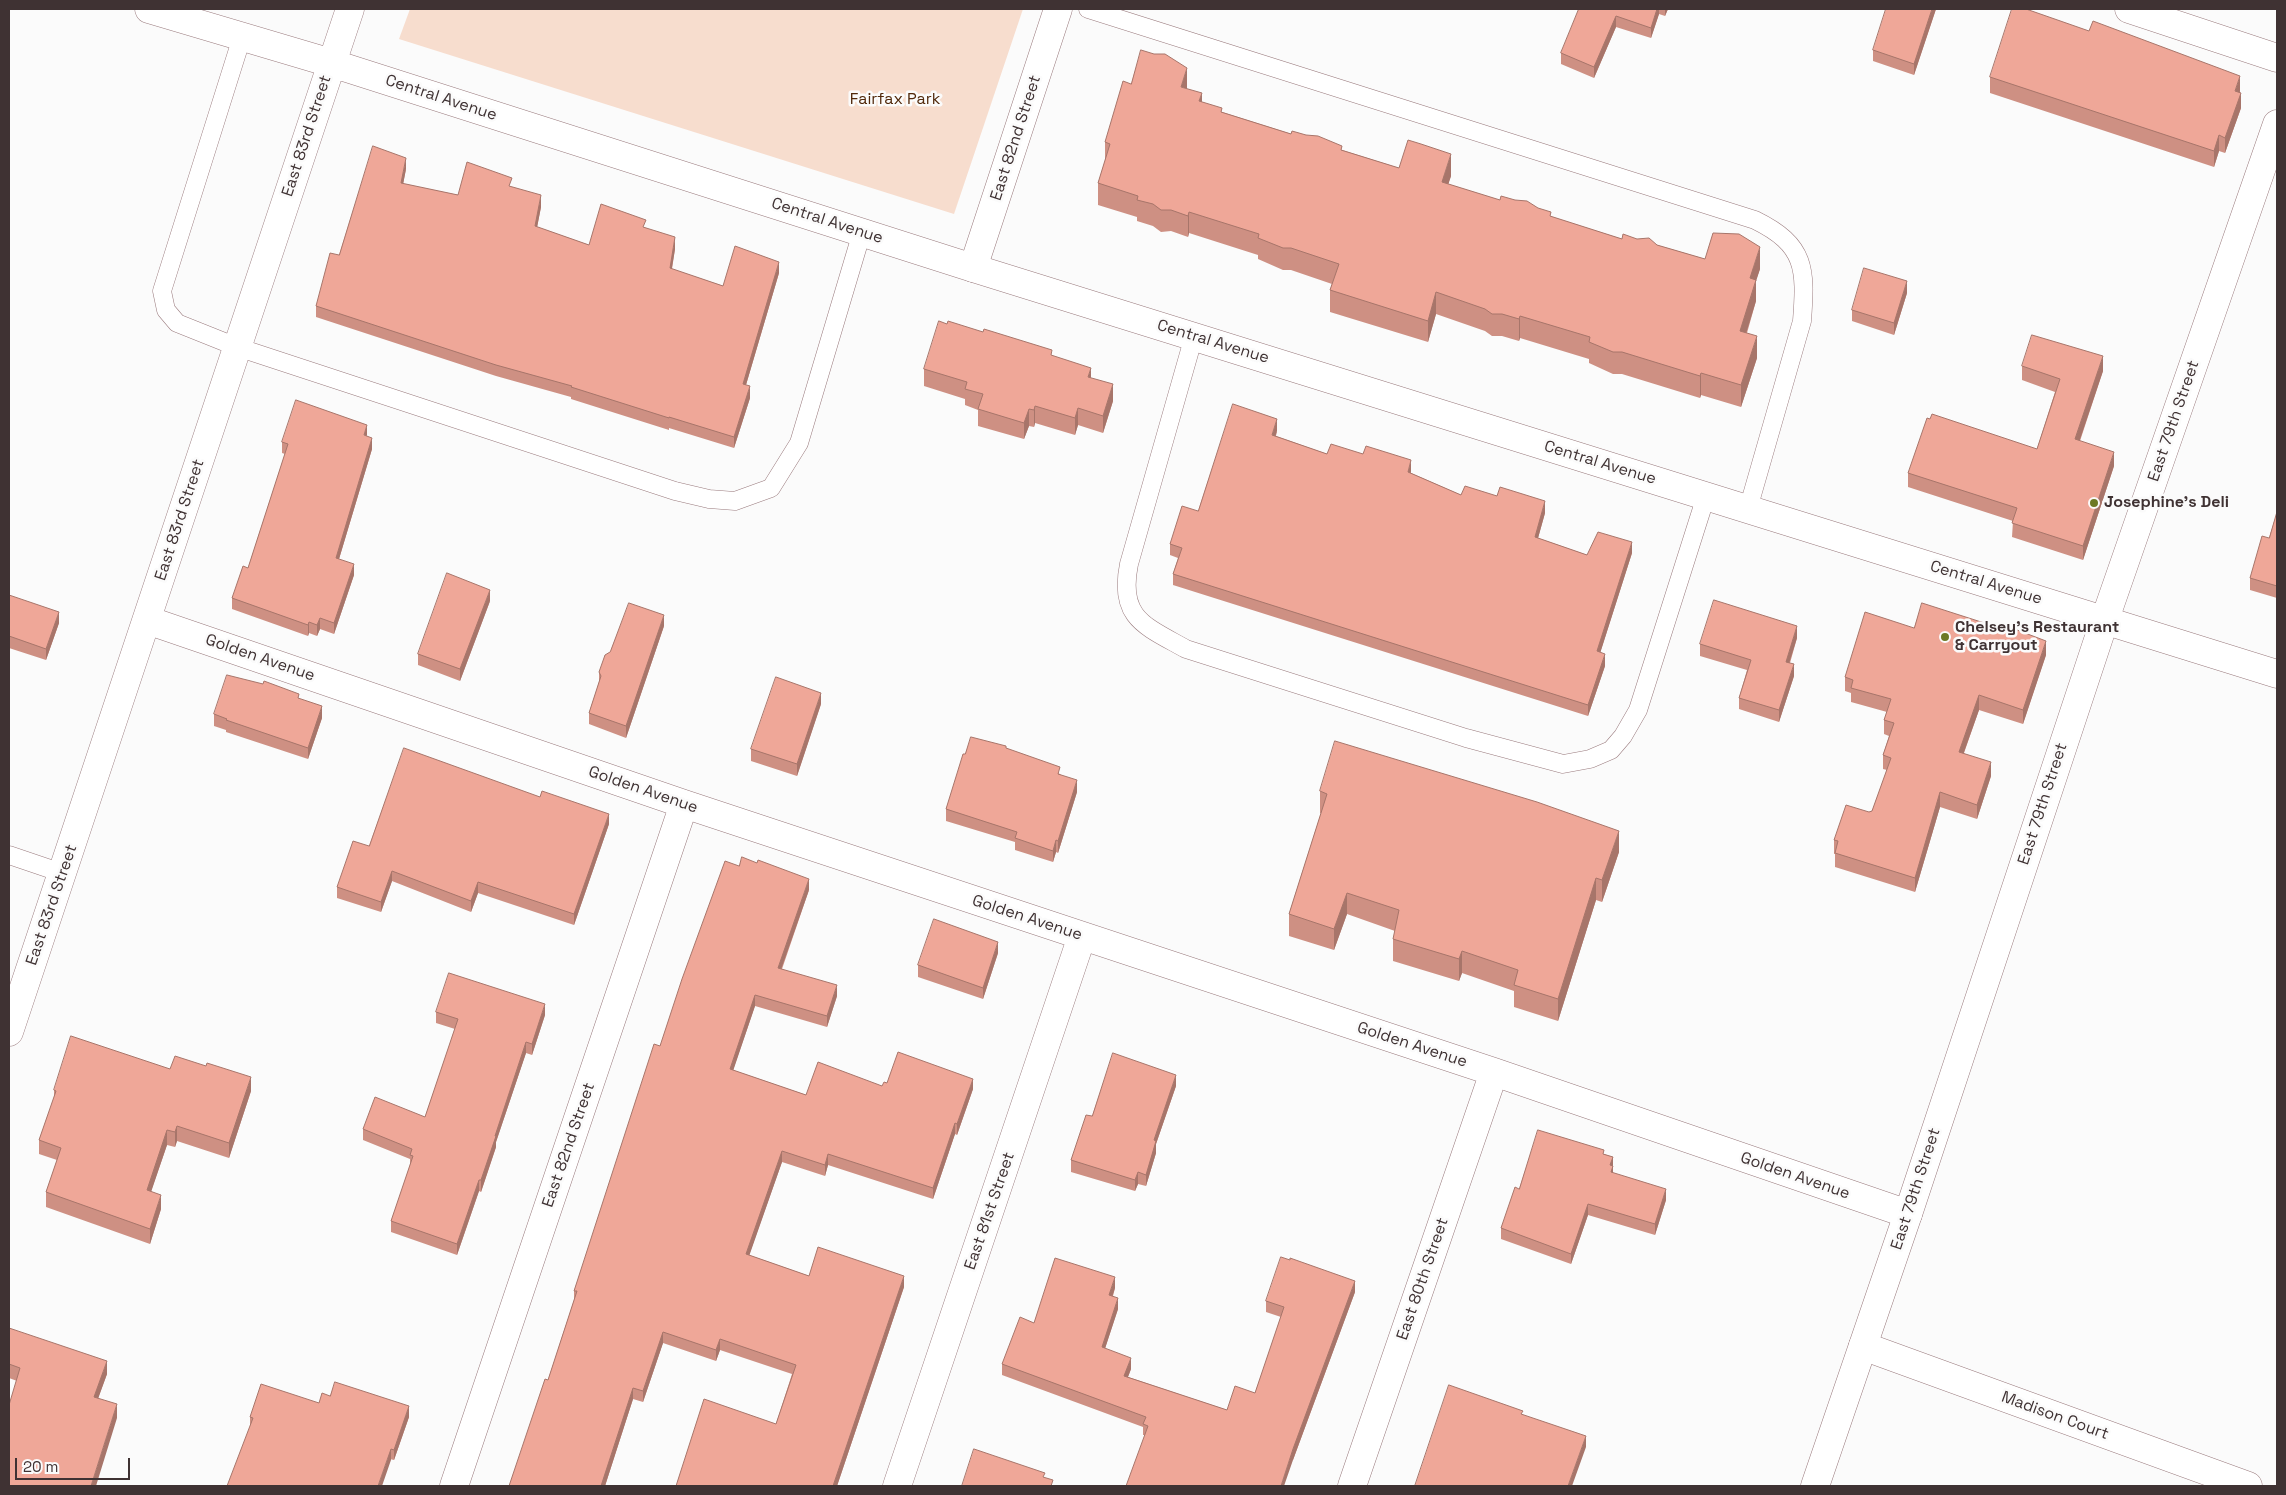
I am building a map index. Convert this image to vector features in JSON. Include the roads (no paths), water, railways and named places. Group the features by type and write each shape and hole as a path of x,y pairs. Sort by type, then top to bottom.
{"street":[{"name":"Central Avenue","path":"149,9 331,63 973,268 2277,674"},
{"name":"East 83rd Street","path":"9,1032 350,9"},
{"name":"East 82nd Street","path":"973,268 1058,9"},
{"path":"2129,9 2277,58"},
{"name":"East 79th Street","path":"1815,1486 1908,1214 2104,619 2277,124"},
{"name":"Golden Avenue","path":"147,620 684,804 1494,1072 1908,1214"},
{"name":"East 82nd Street","path":"454,1486 684,804"},
{"name":"East 81st Street","path":"897,1486 1082,936"},
{"name":"East 80th Street","path":"1352,1486 1494,1072"},
{"name":"Madison Court","path":"1863,1346 2248,1486"}],"lane":[{"path":"1088,9 1755,220 1776,230 1790,243 1801,263 1804,289 1802,321 1748,509"},
{"path":"242,37 162,291 166,310 177,323 237,348 675,491 709,499 734,501 771,488 799,443 862,232"},
{"path":"1194,336 1129,564 1125,584 1132,612 1143,625 1186,649 1466,738 1563,764 1590,759 1611,750 1623,736 1638,710 1706,496"},
{"path":"9,855 62,873"}],"place":[{"name":"Josephine's Deli","path":"2094,503"},
{"name":"Chelsey's Restaurant & Carryout","path":"1945,637"}],"park label":[{"name":"Fairfax Park","path":"895,100"}]}
